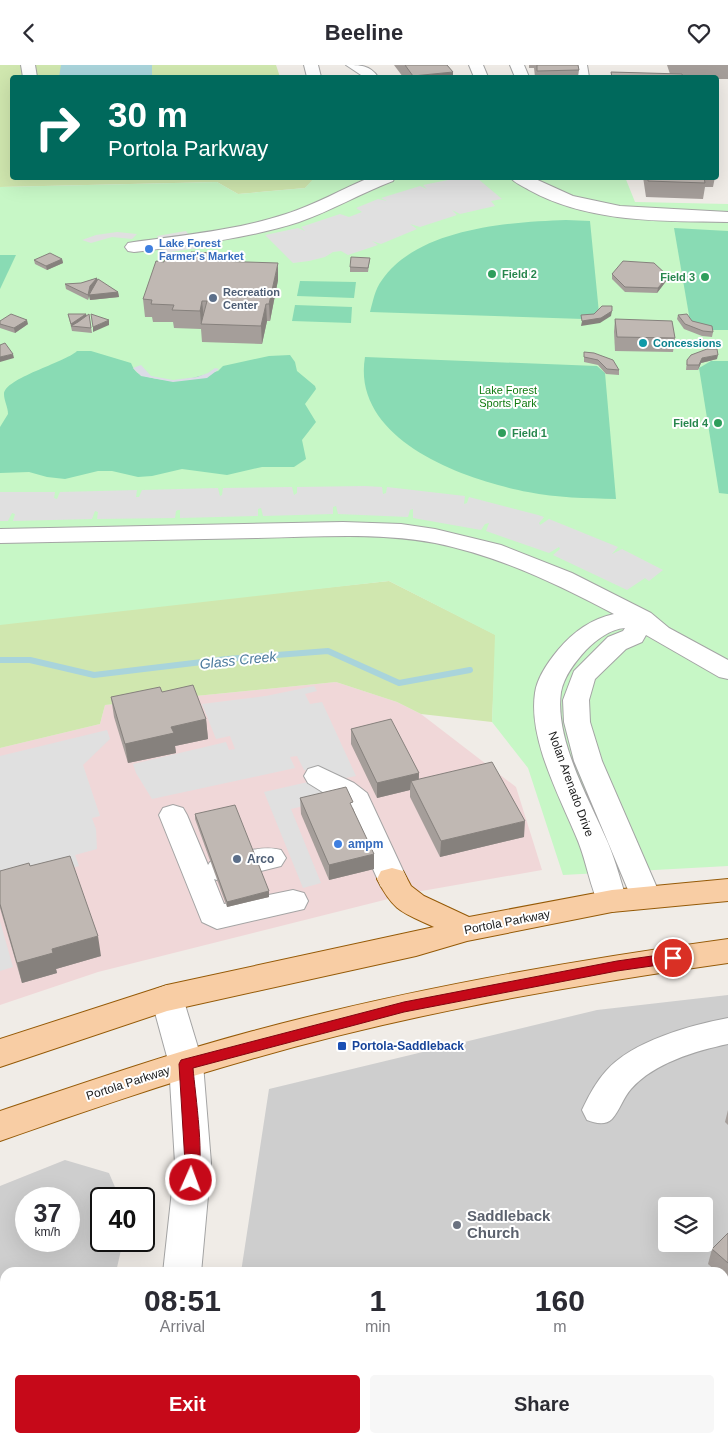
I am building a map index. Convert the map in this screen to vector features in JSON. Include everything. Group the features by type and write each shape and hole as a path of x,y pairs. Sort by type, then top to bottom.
{"main road":[{"path":"392,879 400,894 413,904 467,929"},
{"name":"Portola Parkway","path":"0,1053 167,999 416,944 467,929 612,901 728,890"},
{"name":"Portola Parkway","path":"0,1126 186,1064 404,1007 617,966 728,951"}],"street":[{"path":"353,65 368,72 370,75"},
{"path":"134,247 232,233 275,223 318,208 380,180"},
{"path":"522,180 539,191 598,209 636,214 728,217"},
{"path":"0,536 343,529 401,531 466,543 520,560 563,578 642,618 660,634 728,671"},
{"name":"Nolan Arenado Drive","path":"642,618 633,636 617,643 601,657 584,677 576,700 577,722 588,761 646,897"},
{"name":"Nolan Arenado Drive","path":"612,901 600,862 553,741 548,716 548,693 555,673 572,650 590,635 609,623 642,618"},
{"path":"318,776 357,799 392,879"},
{"path":"174,815 210,909 217,917 293,901"},
{"path":"197,876 272,858"},
{"path":"167,999 186,1064 192,1163 183,1267"},
{"path":"599,1110 620,1078 656,1055 708,1034 728,1031"}],"shaded area":[{"path":"448,180 479,180 502,199 491,201 495,206 460,214 452,210 457,215 420,227 410,224 417,229 381,244 372,241 378,245 348,255 341,251 333,252 325,257 309,261 293,263 265,235 298,228 305,231 301,227 340,214 349,217 362,212 356,208 378,199 387,201 381,198 420,186 427,189 423,185"},
{"path":"186,231 199,248 164,253 157,236"},
{"path":"117,232 137,234 132,239 112,237 91,243 82,240 96,235"},
{"path":"141,365 151,376 173,380 197,377 215,368 219,369 207,378 173,382 141,376 133,368"},
{"path":"292,487 294,495 297,493 297,487 382,487 383,494 386,493 387,487 465,496 464,504 467,503 469,497 538,515 544,517 539,523 540,525 549,519 618,547 612,554 622,549 663,570 649,581 645,578 627,590 553,555 560,549 559,547 549,553 486,531 489,523 485,524 481,530 413,518 413,509 410,510 408,517 338,514 336,506 333,507 333,514 263,516 261,508 258,509 258,516 180,518 180,510 178,510 176,511 175,518 97,519 98,512 95,511 92,519 13,521 15,514 12,513 8,521 0,521 0,492 55,492 54,498 57,499 60,492 137,490 136,497 139,497 142,490 218,488 220,496 222,495 223,488"},
{"path":"336,682 397,702 421,714 516,787 542,870 416,892 98,972 0,1005 0,748 100,724 105,705"},
{"path":"314,686 317,691 305,694 310,704 322,702 356,776 341,779 304,770 297,756 290,757 295,768 152,799 136,773 133,764 226,742 229,750 235,749 230,736 216,739 202,704 266,696"},
{"path":"107,730 110,739 83,765 100,816 92,818 96,829 97,849 75,855 79,866 4,886 0,874 0,756"},
{"path":"308,782 333,799 291,809 321,883 303,888 264,792"},
{"path":"0,921 13,967 0,971"},
{"name":"Saddleback Church","path":"728,995 728,1267 242,1267 269,1089 597,1010"},
{"path":"65,1160 109,1173 115,1187 90,1187 90,1252 121,1252 117,1267 0,1267 0,1186"}],"green space":[{"path":"0,65 276,65 279,75 10,75 10,180 313,180 305,188 238,194 217,182 0,187"},
{"name":"Lake Forest Sports Park","path":"312,180 626,180 635,202 728,204 728,866 563,875 528,768 492,722 495,635 389,581 0,625 0,187 217,182 238,194 305,188"},
{"name":"Field 2","path":"566,220 590,221 599,313 583,319 370,312 376,291 382,280 398,263 418,249 466,231 518,223"},
{"name":"Field 3","path":"674,228 728,231 728,330 707,330 690,321"},
{"path":"0,255 16,255 0,289"},
{"path":"300,281 356,282 354,298 297,296"},
{"path":"295,305 352,307 351,323 292,321"},
{"path":"77,351 91,351 131,363 139,374 167,380 191,378 218,371 223,366 269,356 290,355 295,362 297,371 316,389 305,404 316,422 302,440 306,459 294,467 262,467 227,475 182,469 152,476 138,477 112,471 98,471 65,479 29,472 0,473 0,427 8,414 4,394 7,388 14,382"},
{"name":"Field 1","path":"365,357 597,366 605,373 616,499 550,495 502,486 474,478 445,466 417,451 394,433 376,411 365,386"},
{"name":"Field 4","path":"711,361 728,361 728,494 719,493 699,368"},
{"path":"389,581 496,635 492,722 421,714 397,702 336,682 105,705 100,724 0,748 0,622"}],"water":[{"path":"61,65 152,65 152,75 59,75"}],"building":[{"path":"405,65 447,65 453,72 423,75 412,75"},
{"path":"537,65 578,65 579,70 537,71"},
{"path":"611,72 682,75 612,75"},
{"path":"704,180 705,183 648,181"},
{"name":"Recreation Center","path":"191,252 217,253 215,261 278,263 269,304 266,304 261,326 201,324 207,301 202,301 200,311 172,310 174,305 151,304 152,300 143,299 156,261 164,262 166,256 190,256"},
{"path":"50,253 62,259 46,266 34,260"},
{"path":"351,257 370,258 368,268 350,267"},
{"path":"623,261 654,263 668,276 658,288 625,287 612,274"},
{"path":"97,278 90,286 88,295 65,284 81,283"},
{"path":"98,279 118,292 89,295"},
{"path":"602,306 612,306 612,311 601,318 582,321 581,315 594,314"},
{"path":"11,314 27,320 14,328 0,324 0,321"},
{"path":"68,314 86,314 71,324"},
{"path":"89,314 91,328 71,326 78,322"},
{"path":"91,314 109,320 93,327"},
{"path":"687,314 692,321 712,326 713,332 703,331 685,324 678,315"},
{"path":"615,319 672,321 675,338 617,337"},
{"path":"5,343 13,354 0,357 0,345"},
{"path":"707,349 717,349 718,355 702,358 699,365 687,365 687,360 691,355"},
{"path":"584,352 594,353 613,360 619,370 607,369 598,360 584,357"},
{"path":"193,685 206,719 171,727 174,733 125,744 111,697 160,687 162,692"},
{"path":"391,719 419,773 377,783 351,729"},
{"path":"492,762 525,821 441,841 411,781"},
{"name":"ampm","path":"346,787 353,802 350,803 374,854 329,865 300,798"},
{"path":"235,805 269,891 227,902 195,814"},
{"path":"70,856 98,936 52,949 53,953 17,963 0,904 0,871 29,863 30,866"},
{"path":"728,1233 728,1263 713,1250"}],"waterway":[{"name":"Glass Creek","path":"0,660 30,660 94,675 227,659 328,651 399,683 470,670"}],"place":[{"name":"Lake Forest Farmer's Market","path":"149,249"},
{"name":"Field 2","path":"492,274"},
{"name":"Field 3","path":"705,277"},
{"name":"Recreation Center","path":"213,298"},
{"name":"Concessions","path":"643,343"},
{"name":"Field 4","path":"718,423"},
{"name":"Field 1","path":"502,433"},
{"name":"ampm","path":"338,844"},
{"name":"Arco","path":"237,859"},
{"name":"Portola-Saddleback","path":"342,1046"},
{"name":"Saddleback Church","path":"457,1225"}],"route":[{"path":"191,1180 192,1163 186,1064 404,1007 617,966 673,958"}]}
